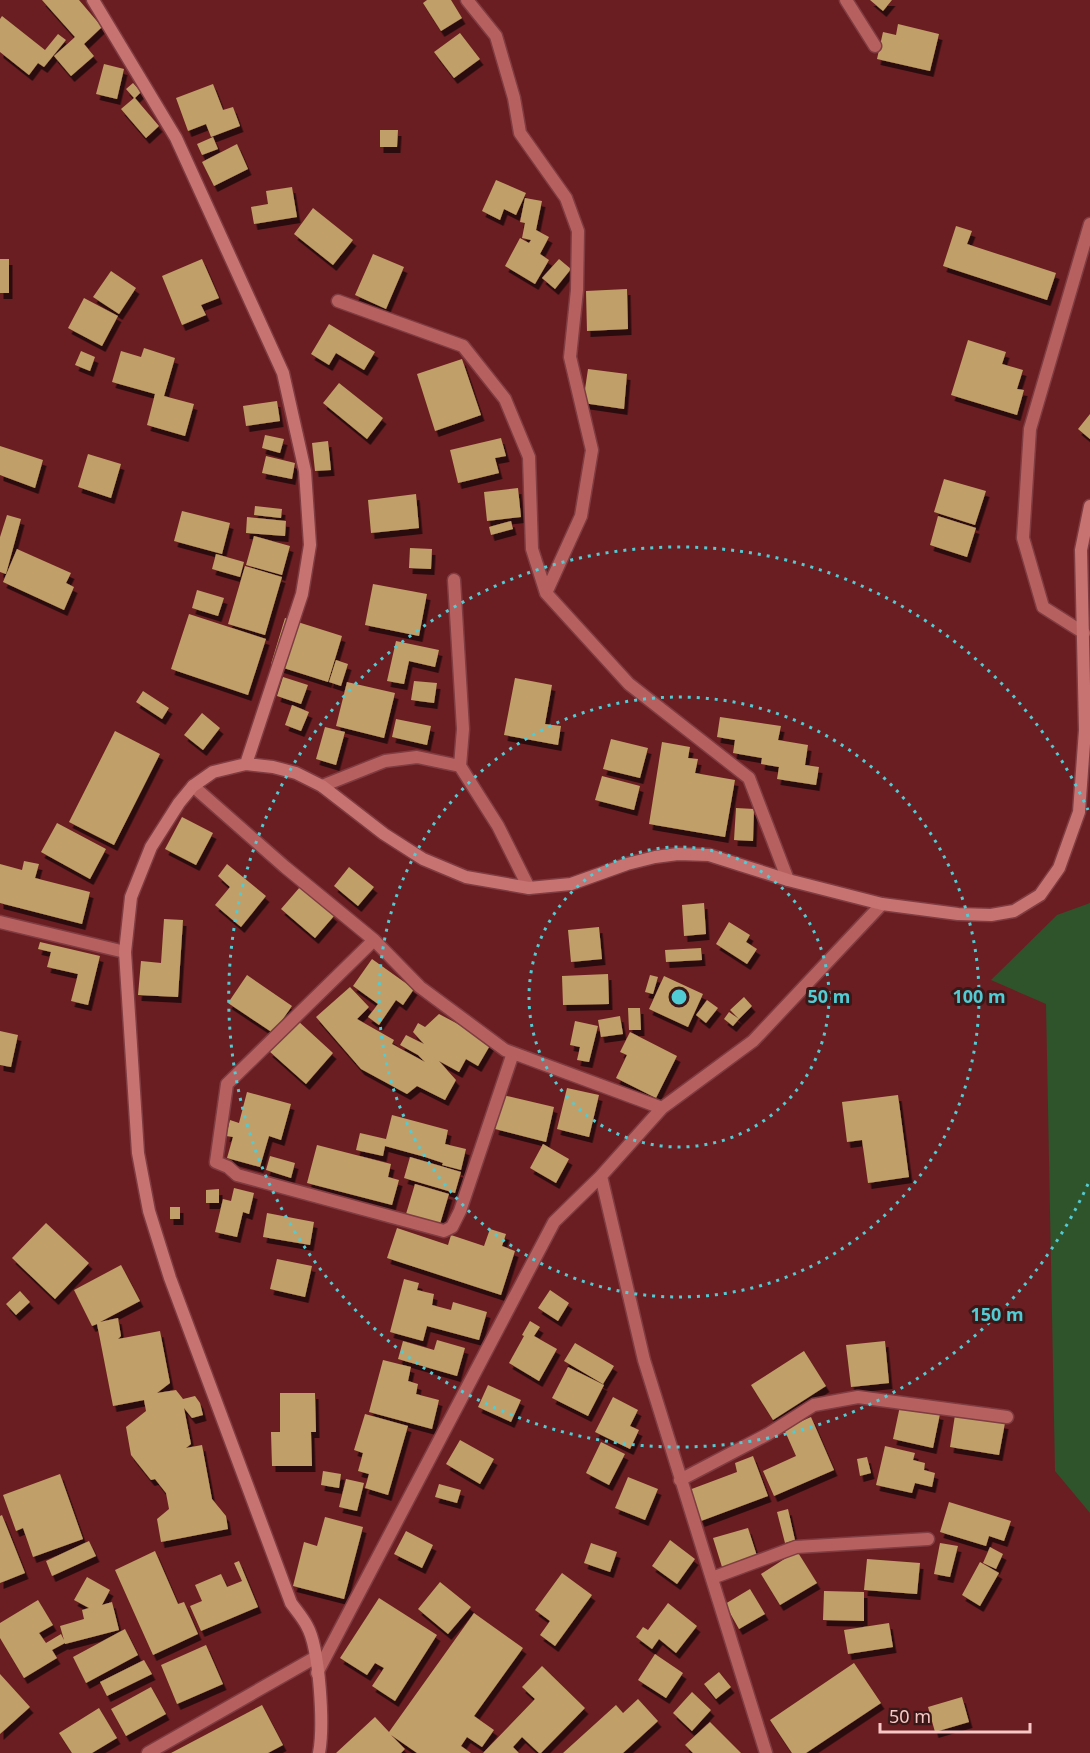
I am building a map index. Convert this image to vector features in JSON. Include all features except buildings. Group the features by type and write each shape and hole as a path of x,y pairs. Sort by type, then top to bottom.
{"main road":[{"path":"93,0 176,138 278,362 304,471 310,545 302,594 246,764"},
{"path":"319,1753 321,1744 316,1657 308,1627 291,1603 170,1278 149,1211 138,1153 125,952 131,897 151,847 179,803 194,786 213,772 246,764 273,767 296,773 322,786 384,834 423,859 466,877 529,888 571,884 627,864 678,854 709,855 788,880 882,904 958,914 992,915 1014,911 1040,895 1059,868 1079,812 1085,730 1081,550 1090,506"}],"street":[{"path":"466,0 496,36 514,98 520,133 566,198 578,231 578,290 570,357 592,450 581,516 546,593"},
{"path":"846,0 875,46"},
{"path":"1084,633 1043,607 1023,538 1030,429 1090,224"},
{"path":"338,301 463,346 505,399 529,457 532,549 546,593 629,684 749,778 788,880"},
{"path":"454,580 463,729 460,766 498,826 529,888"},
{"path":"322,786 386,761 417,757 460,766"},
{"path":"194,786 285,867 374,939 420,987 505,1050 662,1108"},
{"path":"317,1673 554,1222 601,1176 662,1108 753,1041 882,904"},
{"path":"0,922 125,952"},
{"path":"374,939 227,1084 216,1162 228,1167 237,1175 444,1231 452,1227 460,1211 513,1053"},
{"path":"601,1176 644,1360 766,1753"},
{"path":"680,1480 768,1434 814,1406 847,1399 858,1397 1007,1417"},
{"path":"712,1578 796,1547 927,1539"},
{"path":"148,1753 316,1657"}],"green space":[{"path":"1090,903 1090,1513 1055,1471 1046,1004 991,980 1057,915"}]}
